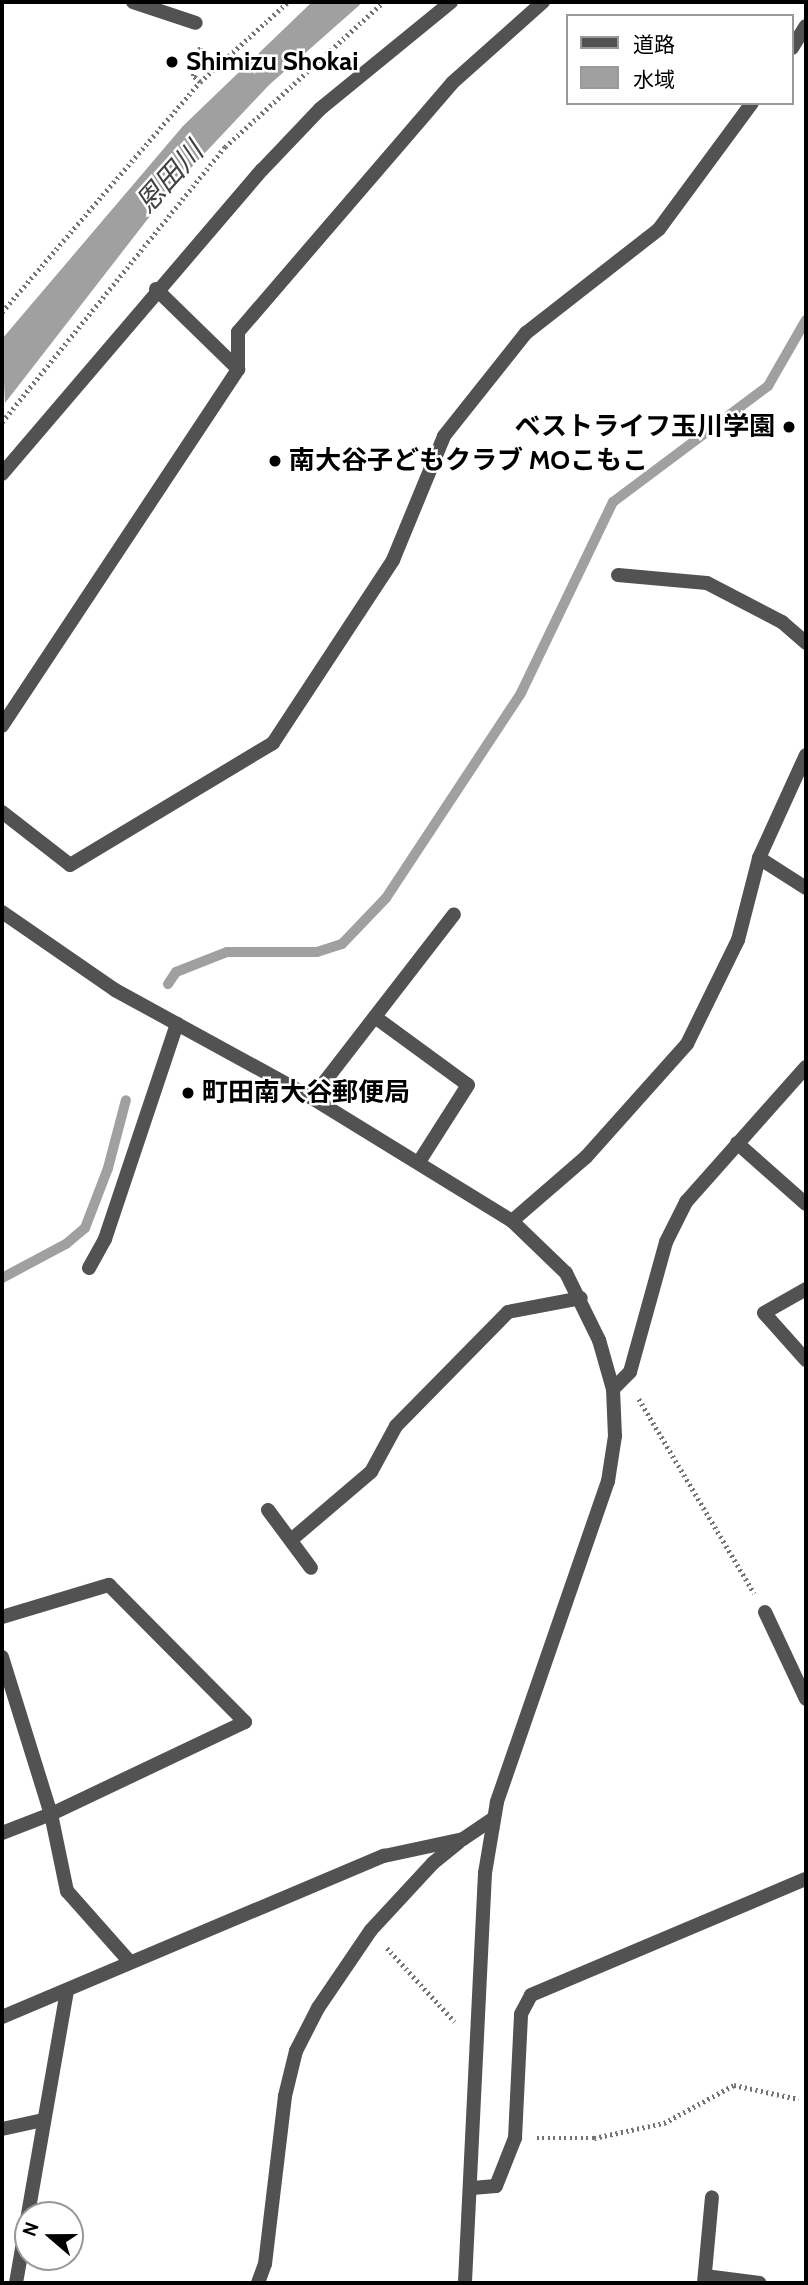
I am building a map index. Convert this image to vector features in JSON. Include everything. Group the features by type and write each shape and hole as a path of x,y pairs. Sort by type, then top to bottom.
{"street":[{"path":"134,2 196,23"},
{"path":"2,474 156,289 320,109 451,2"},
{"path":"2,726 238,369 238,331 452,83 543,2"},
{"path":"794,45 806,26"},
{"path":"2,812 70,865 273,743 393,560 444,436 526,333 659,229 751,105"},
{"path":"156,289 238,369"},
{"path":"618,575 707,583 782,622 806,643"},
{"path":"512,1221 586,1157 687,1044 738,940 759,858 806,755"},
{"path":"759,858 806,888"},
{"path":"2,912 115,990 312,1098 512,1221 552,1257 581,1298 613,1389 615,1436 599,1517 493,1819 485,1872 466,2283"},
{"path":"312,1098 454,914"},
{"path":"375,1017 468,1085 419,1162"},
{"path":"89,1268 105,1239 177,1024"},
{"path":"613,1389 630,1372 666,1242 686,1202 806,1068"},
{"path":"737,1143 806,1204"},
{"path":"806,1289 764,1312 806,1360"},
{"path":"291,1540 371,1472 396,1426 508,1312 581,1298"},
{"path":"268,1510 311,1568"},
{"path":"2,1617 109,1585 245,1722 51,1814 2,1833"},
{"path":"765,1612 806,1699"},
{"path":"2,1657 51,1814 66,1891 130,1962"},
{"path":"258,2283 265,2264 285,2095 296,2051 318,2008 371,1930 433,1863 493,1819"},
{"path":"2,2017 67,1992 130,1962 384,1856 463,1839"},
{"path":"471,2188 496,2186 515,2138 521,2014 531,1994 806,1880"},
{"path":"16,2283 67,1992"},
{"path":"2,2129 43,2120"},
{"path":"712,2197 705,2280 760,2283"}],"path":[{"path":"2,312 200,82 288,2"},
{"path":"2,422 225,147 383,2"},
{"path":"196,23 205,26 193,76 200,82"},
{"path":"650,1421 765,1612"},
{"path":"371,1930 458,2026 478,2029"},
{"path":"515,2138 594,2138 664,2123 734,2085 798,2099"}],"water":[{"name":"恩田川","path":"312,2 363,2 269,85 171,189 5,403 2,339 183,126"}],"waterway":[{"path":"168,984 176,972 227,952 317,952 342,944 386,898 521,693 613,502 768,386 806,320"},
{"path":"2,1278 66,1244 85,1228 108,1168 126,1100"}],"place":[{"name":"Shimizu Shokai","path":"172,62"},
{"name":"ベストライフ玉川学園","path":"789,427"},
{"name":"南大谷子どもクラブ MOこもこ","path":"275,461"},
{"name":"町田南大谷郵便局","path":"188,1093"}]}
